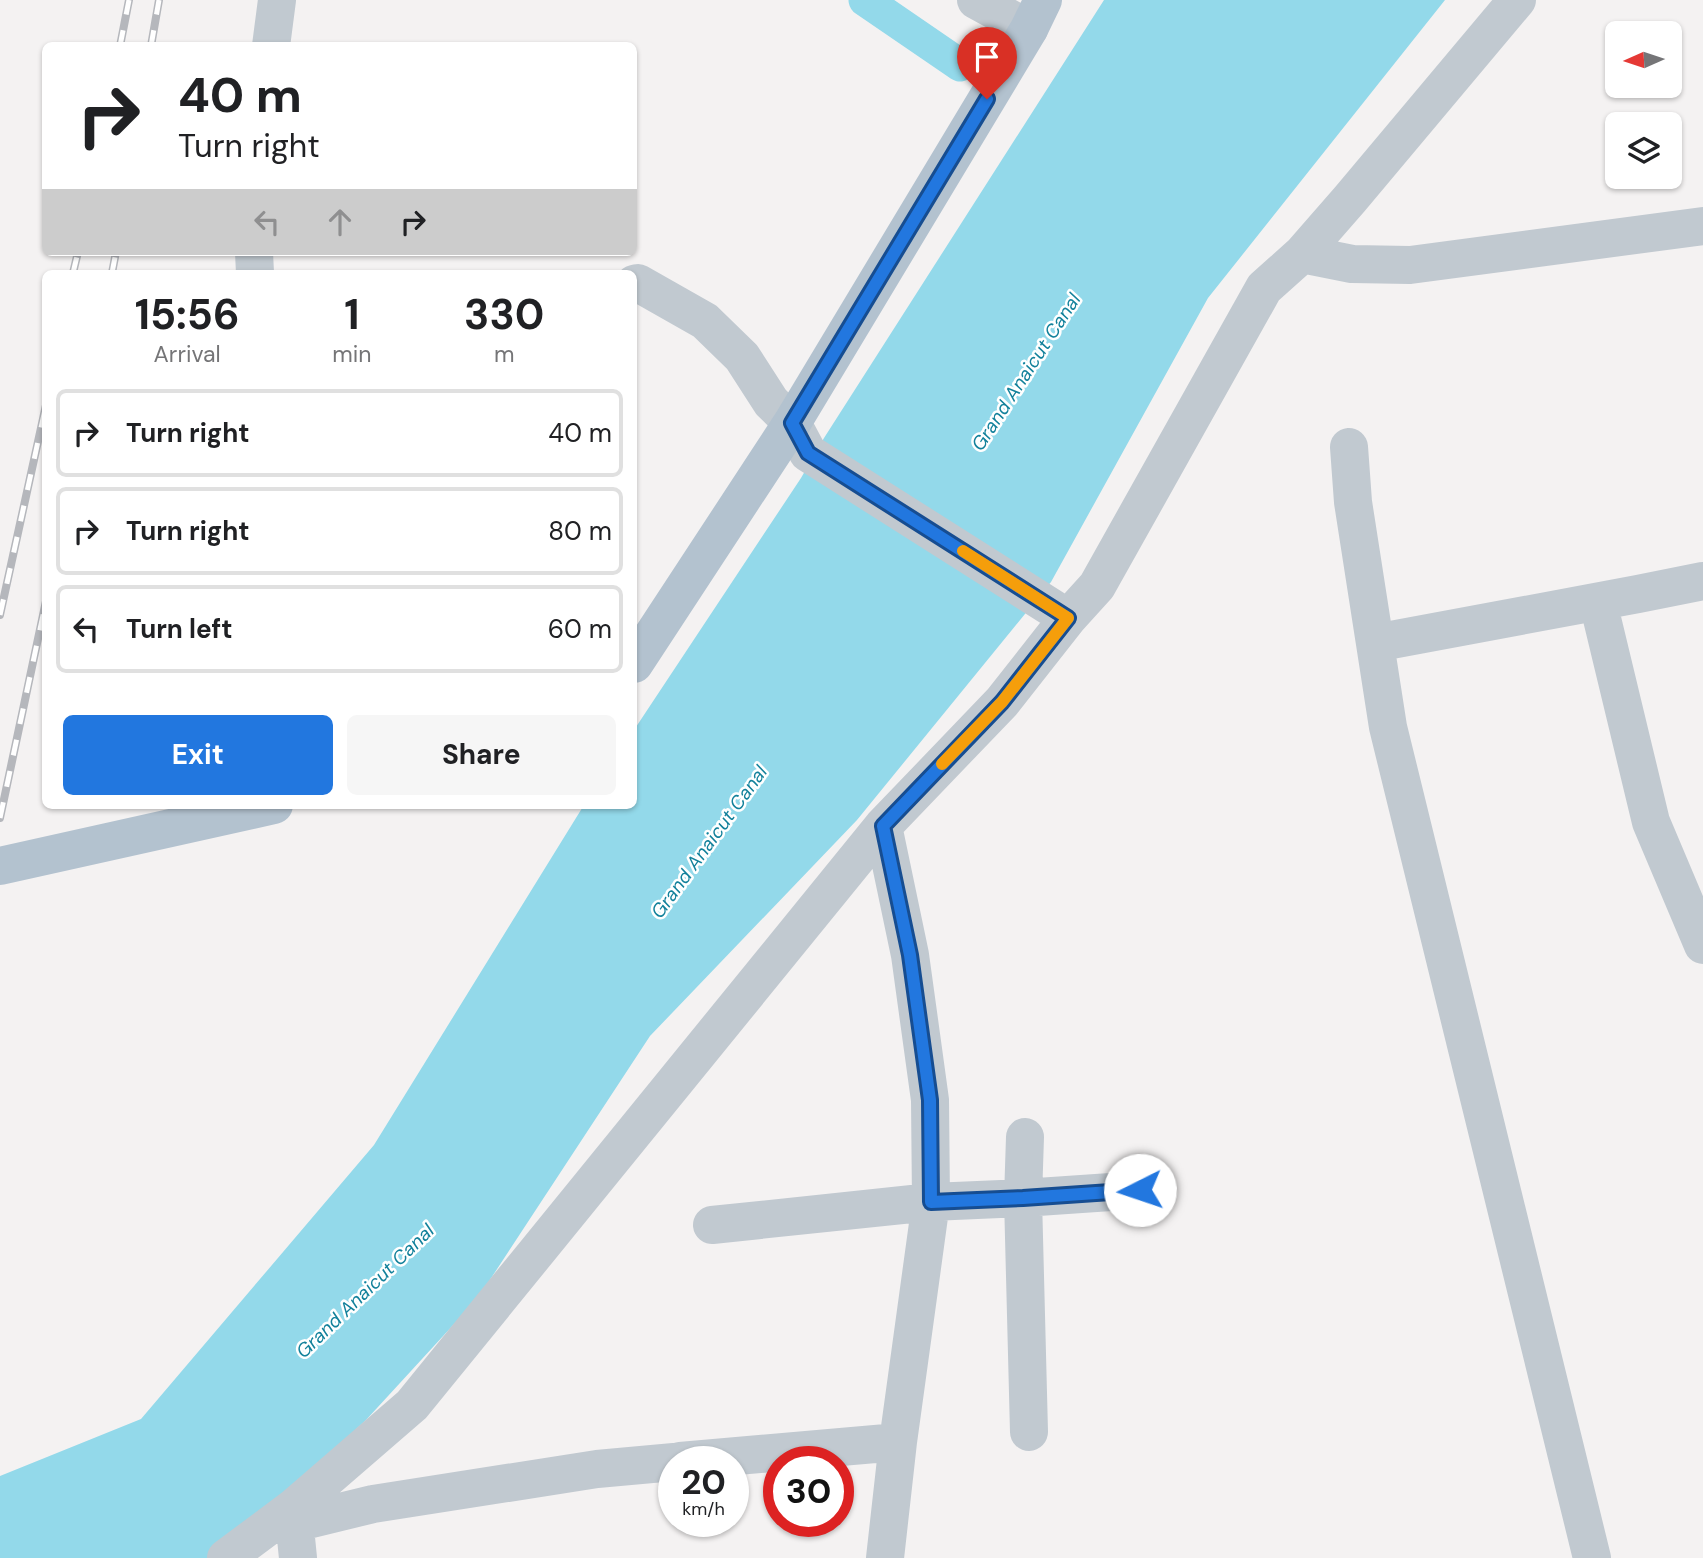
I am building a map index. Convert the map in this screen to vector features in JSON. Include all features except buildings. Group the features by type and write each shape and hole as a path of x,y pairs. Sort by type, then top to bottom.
{"main road":[{"path":"637,660 800,438 1036,14"},
{"path":"0,866 256,809"}],"street":[{"path":"272,42 277,0"},
{"path":"976,0 1036,14"},
{"path":"295,1530 412,1405 883,826 1002,702 1057,611 1097,586 1264,288 1302,254 1517,0"},
{"path":"1302,254 1352,264 1410,265 1703,226"},
{"path":"637,283 705,321 742,357 771,402 800,438 1057,611"},
{"path":"1349,447 1353,502 1388,727 1592,1558"},
{"path":"1376,643 1703,580"},
{"path":"1598,602 1651,822 1703,945"},
{"path":"883,826 910,955 930,1100 931,1202 885,1558"},
{"path":"1025,1137 1023,1198 1029,1432"},
{"path":"712,1225 931,1202 1140,1190"},
{"path":"749,1455 898,1442"},
{"path":"226,1558 295,1530 373,1504 597,1469 658,1463"}],"water":[{"name":"Grand Anaicut Canal","path":"1104,0 1445,0 1208,298 1051,582 857,820 650,1036 478,1298 366,1420 217,1558 0,1558 0,1476 141,1419 374,1145 582,809 637,809 637,725 801,478"}],"waterway":[{"path":"865,0 960,65"}],"railway":[{"path":"121,42 129,0"},
{"path":"152,42 159,0"},
{"path":"74,270 77,256"},
{"path":"113,270 115,256"},
{"path":"0,615 42,423"},
{"path":"0,818 42,620"}],"slow traffic":[{"path":"942,764 1002,702 1068,618 963,551"}],"route":[{"path":"987,99 792,423 808,453 1068,618 1002,702 883,826 910,955 930,1100 931,1202 1140,1190"}]}
